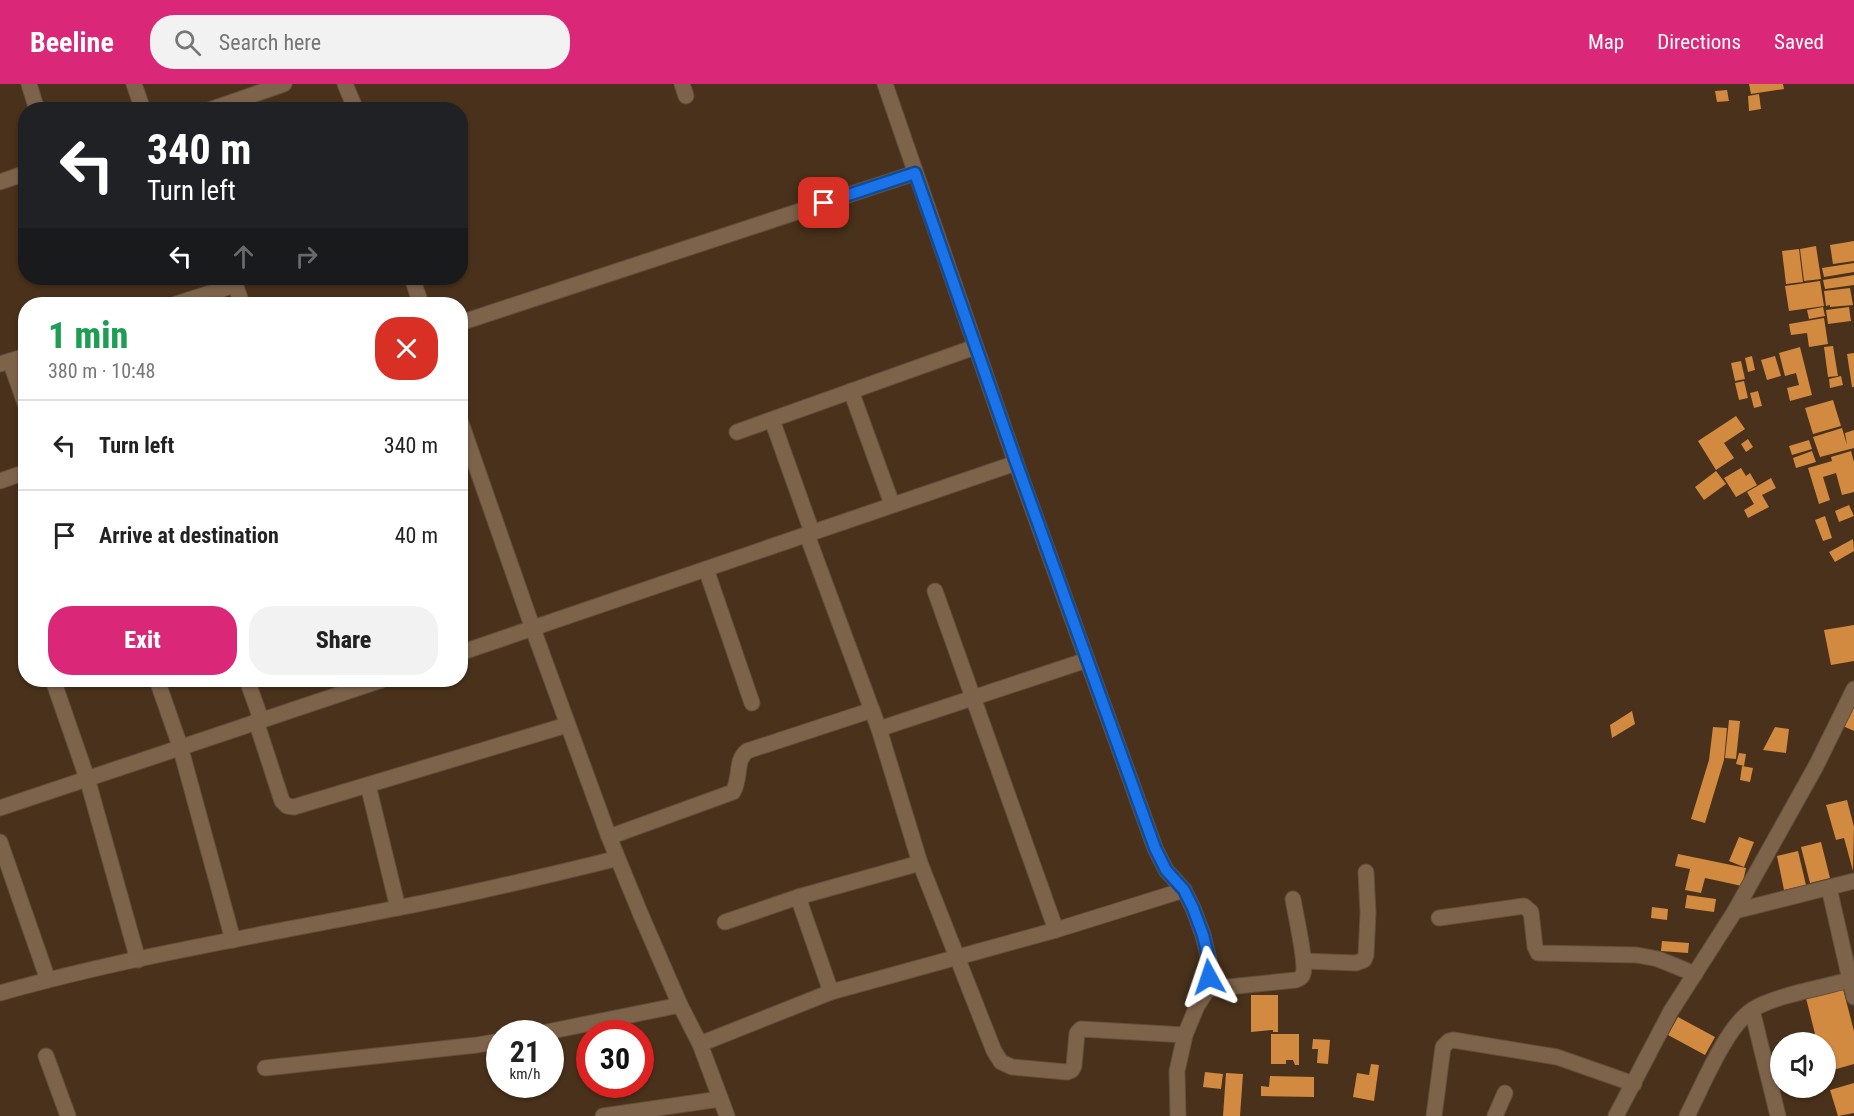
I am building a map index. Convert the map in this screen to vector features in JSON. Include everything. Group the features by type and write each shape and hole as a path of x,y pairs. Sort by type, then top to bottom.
{"street":[{"path":"29,84 35,102"},
{"path":"134,84 140,102"},
{"path":"223,102 242,91 284,84"},
{"path":"345,84 353,102"},
{"path":"885,84 975,347 1155,848 1166,870 1184,890 1205,943 1209,960 1208,989 1197,1006 1185,1035 1177,1071 1178,1116"},
{"path":"468,320 915,173"},
{"path":"0,182 18,176"},
{"path":"194,297 224,285"},
{"path":"737,432 975,347"},
{"path":"5,363 18,390"},
{"path":"851,391 892,504"},
{"path":"772,420 879,729 920,863 994,1051 1001,1062 1012,1067 1067,1072 1072,1070 1077,1033 1081,1029 1185,1035"},
{"path":"468,443 567,725 609,837 680,1005 700,1044 728,1116"},
{"path":"468,650 1016,462"},
{"path":"0,481 18,475"},
{"path":"706,569 752,704"},
{"path":"935,591 1056,930"},
{"path":"879,729 1087,660"},
{"path":"55,687 87,778 138,960"},
{"path":"160,687 180,746 233,940"},
{"path":"249,687 282,801 287,806 294,807 567,725"},
{"path":"0,808 259,720 340,687"},
{"path":"1616,1116 1671,1011 1735,910 1816,766 1854,689"},
{"path":"609,837 734,792 742,755 747,751 872,710"},
{"path":"368,785 398,908"},
{"path":"0,842 48,980"},
{"path":"0,993 138,960 398,908 615,859"},
{"path":"725,922 798,897 920,863"},
{"path":"1304,961 1356,963 1364,960 1368,913 1366,872"},
{"path":"1735,910 1854,881"},
{"path":"1829,888 1852,980 1854,997"},
{"path":"700,1044 831,992 1056,930 1184,890"},
{"path":"798,897 831,992"},
{"path":"1208,989 1296,980 1302,977 1304,961 1293,899"},
{"path":"1439,918 1524,906 1531,912 1535,947 1538,952 1637,955 1658,959 1695,974"},
{"path":"1687,1116 1731,1032 1752,1010 1778,999 1852,980"},
{"path":"564,1029 680,1005"},
{"path":"1752,1010 1778,1116"},
{"path":"1434,1116 1443,1047 1453,1040 1557,1057 1634,1084"},
{"path":"265,1068 486,1043"},
{"path":"46,1056 68,1116"},
{"path":"1496,1116 1505,1094"},
{"path":"603,1116 720,1099"}],"building":[{"path":"1749,84 1783,84 1784,89 1751,94"},
{"path":"1727,90 1729,101 1717,102 1715,91"},
{"path":"1759,94 1761,109 1749,111 1748,96"},
{"path":"1854,241 1854,261 1833,264 1830,245"},
{"path":"1816,246 1821,279 1804,281 1800,249"},
{"path":"1799,249 1803,282 1786,284 1782,251"},
{"path":"1854,263 1854,272 1824,277 1822,268"},
{"path":"1854,275 1854,285 1825,289 1823,280"},
{"path":"1820,281 1824,306 1789,311 1785,286"},
{"path":"1850,288 1853,305 1826,306 1824,291"},
{"path":"1823,307 1825,316 1809,319 1807,310"},
{"path":"1849,307 1851,321 1828,324 1826,310"},
{"path":"1824,318 1828,344 1809,347 1807,333 1791,335 1789,324"},
{"path":"1833,346 1838,376 1828,377 1824,347"},
{"path":"1800,347 1812,395 1790,401 1787,388 1799,385 1796,373 1785,376 1779,353"},
{"path":"1854,353 1854,387 1852,387 1847,354"},
{"path":"1752,356 1755,370 1748,372 1745,358"},
{"path":"1775,356 1781,376 1767,380 1761,360"},
{"path":"1741,361 1745,379 1735,381 1731,363"},
{"path":"1841,376 1843,385 1830,388 1829,379"},
{"path":"1744,381 1748,398 1739,400 1735,383"},
{"path":"1758,391 1762,406 1754,408 1750,393"},
{"path":"1833,400 1841,426 1813,434 1805,408"},
{"path":"1736,416 1745,429 1724,443 1734,458 1716,470 1698,441"},
{"path":"1842,428 1847,445 1845,433 1854,430 1854,448 1820,457 1813,437"},
{"path":"1748,439 1753,447 1746,452 1741,444"},
{"path":"1809,440 1812,449 1792,455 1789,446"},
{"path":"1812,451 1816,462 1796,468 1793,458"},
{"path":"1851,451 1854,462 1854,492 1842,495 1836,473 1823,477 1830,500 1819,504 1808,468 1832,461 1831,457"},
{"path":"1741,468 1746,476 1750,473 1757,485 1736,497 1724,478"},
{"path":"1716,471 1726,484 1704,500 1695,487"},
{"path":"1771,478 1776,488 1762,495 1769,507 1748,518 1744,510 1754,504 1747,492"},
{"path":"1849,505 1854,516 1839,522 1835,511"},
{"path":"1825,516 1832,538 1823,541 1815,520"},
{"path":"1853,539 1854,551 1835,562 1829,552"},
{"path":"1854,625 1854,661 1831,665 1824,630"},
{"path":"1854,703 1854,731 1843,726"},
{"path":"1632,711 1635,724 1612,738 1610,725"},
{"path":"1729,720 1740,721 1736,759 1725,758"},
{"path":"1713,727 1727,728 1724,760 1705,823 1691,819 1709,760"},
{"path":"1775,727 1789,729 1786,753 1763,750"},
{"path":"1739,753 1746,754 1744,766 1736,764"},
{"path":"1742,766 1753,768 1750,782 1740,780"},
{"path":"1847,800 1854,827 1853,871 1844,838 1836,840 1826,805"},
{"path":"1739,837 1754,842 1744,867 1729,861"},
{"path":"1821,842 1830,878 1810,883 1801,847"},
{"path":"1798,851 1806,885 1784,890 1777,856"},
{"path":"1678,854 1746,868 1742,886 1705,878 1701,893 1685,890 1690,869 1675,866"},
{"path":"1687,895 1716,899 1714,912 1685,908"},
{"path":"1652,907 1668,909 1667,920 1651,918"},
{"path":"1662,941 1689,943 1688,953 1661,951"},
{"path":"1843,989 1854,1031 1854,1064 1836,1069 1836,1032 1814,1032 1806,998"},
{"path":"1251,995 1278,995 1278,1032 1273,1032 1273,1030 1251,1032"},
{"path":"1678,1017 1715,1037 1705,1055 1668,1035"},
{"path":"1271,1034 1299,1034 1299,1065 1295,1065 1293,1060 1286,1060 1286,1064 1271,1064"},
{"path":"1313,1039 1330,1040 1328,1064 1317,1063 1318,1049 1312,1049"},
{"path":"1371,1064 1379,1065 1374,1101 1353,1097 1357,1073 1369,1075"},
{"path":"1205,1072 1223,1074 1221,1089 1203,1087"},
{"path":"1226,1073 1243,1074 1240,1116 1223,1116"},
{"path":"1270,1076 1314,1077 1314,1097 1261,1096 1261,1086 1269,1087"},
{"path":"1854,1083 1854,1113 1838,1116 1832,1098 1836,1098 1836,1088"}],"route":[{"path":"824,203 915,173 1155,848 1166,870 1184,890 1203,935 1209,960 1209,977"}]}
